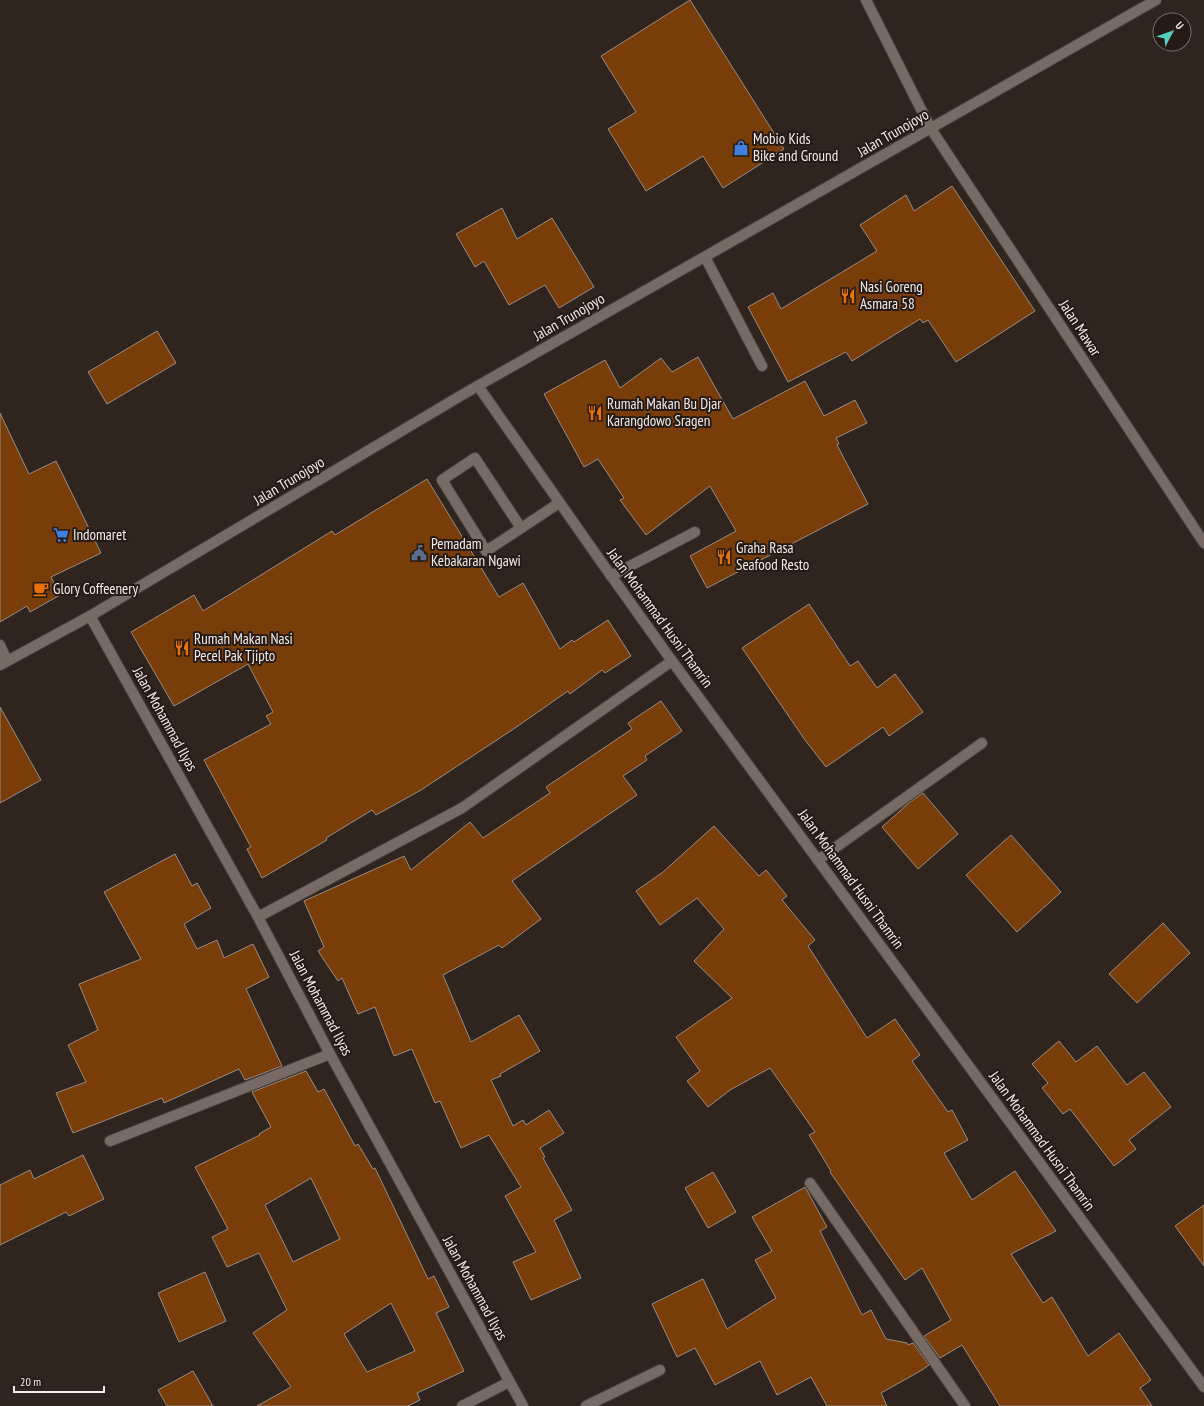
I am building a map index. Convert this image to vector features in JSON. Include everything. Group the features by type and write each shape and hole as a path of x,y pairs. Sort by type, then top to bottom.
{"street":[{"name":"Jalan Mawar","path":"866,0 931,129 1204,543"},
{"name":"Jalan Trunojoyo","path":"4,663 90,616 478,386 1156,0"},
{"path":"705,257 762,366"},
{"name":"Jalan Mohammad Husni Thamrin","path":"478,386 559,503 672,660 1204,1387"},
{"path":"521,528 475,458 442,480 486,551 521,528 559,503"},
{"path":"612,576 695,532"},
{"name":"Jalan Mohammad Ilyas","path":"90,616 258,916 330,1054 523,1406"},
{"path":"0,646 4,663"},
{"path":"258,916 462,808 672,660"},
{"path":"818,860 982,743"},
{"path":"110,1141 330,1054"},
{"path":"810,1183 964,1406"},
{"path":"586,1406 660,1370"},
{"path":"462,1406 509,1382"}],"building":[{"path":"690,0 784,149 723,188 703,156 646,191 608,129 636,112 601,56"},
{"path":"952,186 1035,311 956,362 928,320 923,323 920,319 852,361 846,352 788,382 748,307 773,293 781,309 877,251 860,225 906,195 914,211"},
{"path":"502,208 517,239 552,218 594,287 559,308 545,285 509,305 484,261 475,267 456,234"},
{"path":"157,331 176,363 107,404 88,372"},
{"path":"698,357 733,419 805,381 824,416 855,400 867,423 836,438 839,444 837,445 868,504 707,588 690,556 736,531 710,486 646,535 620,500 624,498 598,459 584,467 544,394 605,360 620,388 661,358 672,372"},
{"path":"0,413 29,474 56,461 101,553 51,577 60,595 30,612 27,606 0,622"},
{"path":"427,479 499,597 523,583 560,649 572,640 574,642 608,620 631,656 605,673 602,670 570,694 568,691 421,790 376,815 372,810 326,838 327,840 262,878 247,849 251,847 204,760 271,724 266,716 273,712 248,664 174,706 131,632 194,595 203,611 332,531 335,535"},
{"path":"809,604 850,666 858,661 877,688 895,674 923,712 889,736 883,727 826,767 805,740 742,648"},
{"path":"661,701 682,731 645,756 647,760 623,776 637,795 512,881 541,919 502,948 499,945 443,975 471,1042 519,1015 540,1051 500,1074 501,1076 491,1080 513,1126 523,1120 526,1125 549,1110 564,1133 540,1148 545,1157 543,1158 572,1210 554,1220 581,1278 531,1300 513,1262 536,1252 505,1196 521,1187 489,1135 461,1148 440,1101 435,1103 412,1049 394,1056 375,1007 358,1014 342,978 338,981 318,951 324,947 304,901 404,856 411,870 470,822 483,838 550,793 546,787 632,729 628,723"},
{"path":"0,707 41,780 0,803"},
{"path":"923,793 958,834 918,869 882,827 910,802"},
{"path":"714,826 759,876 766,870 787,896 782,900 815,940 808,946 867,1038 895,1019 920,1055 912,1061 948,1112 952,1110 968,1140 944,1153 972,1200 1015,1171 1056,1231 1011,1254 1043,1303 1052,1297 1088,1356 1119,1333 1151,1380 1140,1388 1152,1406 1000,1406 962,1345 940,1358 924,1336 951,1320 922,1268 905,1280 830,1172 831,1171 809,1135 815,1132 770,1068 730,1090 708,1107 687,1081 700,1071 676,1037 732,998 694,961 724,929 697,898 660,925 636,891 663,872"},
{"path":"1011,835 1061,892 1017,932 966,875"},
{"path":"175,854 192,886 197,883 211,908 184,924 197,949 217,940 224,958 253,944 269,977 246,989 282,1066 245,1080 239,1069 164,1103 162,1098 73,1133 56,1093 86,1082 68,1045 98,1030 79,984 141,959 104,892"},
{"path":"1163,923 1190,953 1137,1003 1109,974"},
{"path":"1059,1041 1076,1062 1097,1046 1127,1085 1144,1072 1171,1107 1129,1140 1136,1149 1114,1166 1070,1109 1063,1114 1042,1088 1048,1083 1032,1064"},
{"path":"306,1071 318,1092 324,1089 355,1146 358,1144 373,1169 375,1168 428,1279 434,1276 449,1307 436,1313 464,1371 417,1393 420,1400 408,1406 257,1406 291,1387 253,1333 287,1310 259,1253 227,1267 212,1237 228,1229 195,1167 260,1135 259,1134 271,1127 252,1092","holes":["311,1178 340,1239 293,1262 265,1205","391,1303 415,1351 367,1372 344,1334"]},
{"path":"83,1155 104,1199 69,1216 66,1212 0,1245 0,1185 30,1170 34,1179"},
{"path":"713,1172 736,1212 708,1228 685,1188"},
{"path":"805,1187 827,1227 820,1231 862,1315 871,1310 886,1339 907,1343 908,1345 913,1343 929,1365 881,1393 887,1406 827,1406 811,1377 777,1395 760,1361 715,1385 695,1348 677,1357 652,1304 703,1279 727,1329 776,1298 755,1260 772,1251 752,1217"},
{"path":"1204,1205 1204,1266 1175,1226"},
{"path":"205,1272 226,1321 179,1342 158,1293"},
{"path":"193,1371 213,1406 167,1406 158,1390"}],"place":[{"name":"Mobio Kids Bike and Ground","path":"741,148"},
{"name":"Nasi Goreng Asmara 58","path":"848,296"},
{"name":"Rumah Makan Bu Djar Karangdowo Sragen","path":"595,413"},
{"name":"Indomaret","path":"61,535"},
{"name":"Pemadam Kebakaran Ngawi","path":"419,553"},
{"name":"Graha Rasa Seafood Resto","path":"724,557"},
{"name":"Glory Coffeenery","path":"41,589"},
{"name":"Rumah Makan Nasi Pecel Pak Tjipto","path":"182,648"}]}
